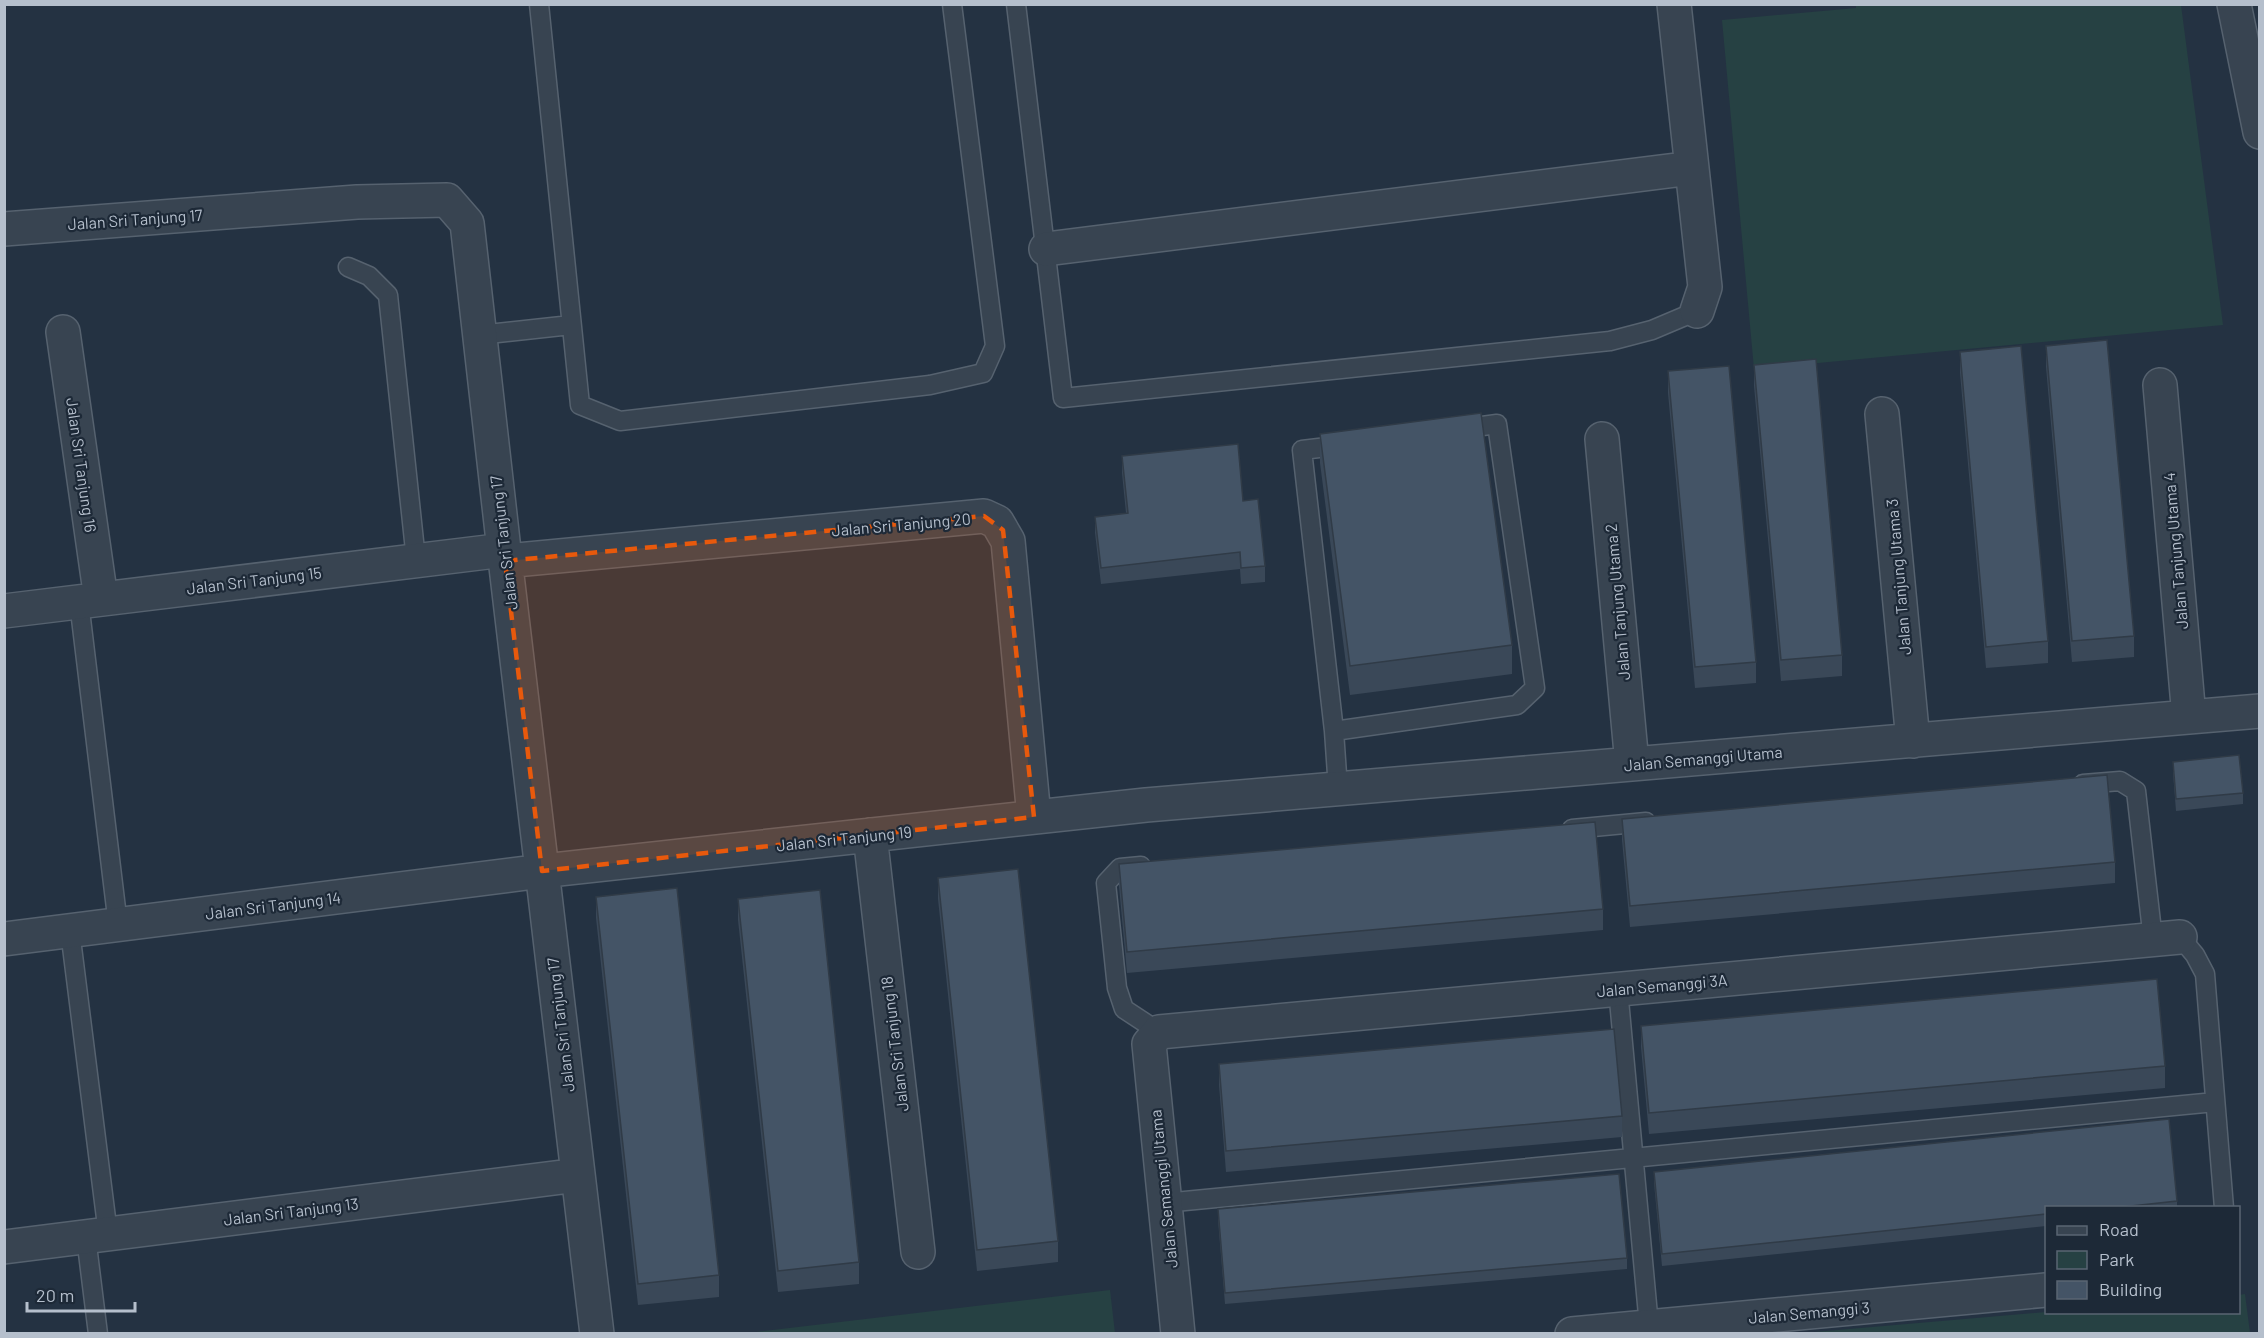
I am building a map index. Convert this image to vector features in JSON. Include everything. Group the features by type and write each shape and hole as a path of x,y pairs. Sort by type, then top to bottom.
{"street":[{"path":"1674,4 1705,287 1697,311"},
{"path":"2234,4 2259,132"},
{"path":"1046,249 1692,168"},
{"name":"Jalan Sri Tanjung 17","path":"4,229 357,202 447,200 467,223 504,555 597,1334"},
{"name":"Jalan Sri Tanjung 16","path":"63,332 90,600"},
{"name":"Jalan Tanjung Utama 4","path":"2160,385 2189,717"},
{"name":"Jalan Tanjung Utama 3","path":"1882,414 1913,741"},
{"name":"Jalan Tanjung Utama 2","path":"1602,439 1632,764"},
{"name":"Jalan Sri Tanjung 20","path":"504,555 984,516 997,522 1008,541 1034,817"},
{"name":"Jalan Sri Tanjung 15","path":"4,611 417,560 504,555"},
{"name":"Jalan Semanggi Utama","path":"1146,805 2259,711"},
{"name":"Jalan Sri Tanjung 19","path":"542,871 1146,805"},
{"name":"Jalan Sri Tanjung 18","path":"870,835 918,1252"},
{"name":"Jalan Sri Tanjung 14","path":"4,939 542,871"},
{"name":"Jalan Semanggi 3A","path":"1154,1038 1618,989 2167,938"},
{"name":"Jalan Semanggi Utama","path":"1154,1038 1164,1203 1178,1334"},
{"name":"Jalan Sri Tanjung 13","path":"4,1247 578,1175"},
{"name":"Jalan Semanggi 3","path":"1572,1334 2045,1290"}],"lane":[{"path":"539,4 580,405 620,421 930,385 983,373 995,346 952,4"},
{"path":"1016,4 1063,398 1610,341 1652,330 1697,311"},
{"path":"348,267 369,276 388,296 417,560"},
{"path":"479,336 571,325"},
{"path":"1334,731 1517,705 1535,688 1497,424 1440,432"},
{"path":"1338,789 1334,731 1302,450 1360,442"},
{"path":"90,600 118,925"},
{"path":"2061,786 2120,781 2136,791 2167,938 2195,956 2205,974 2224,1206"},
{"path":"1549,831 1668,820"},
{"path":"1154,1038 1124,1009 1117,988 1106,883 1120,868 1156,865"},
{"path":"70,931 97,1235 98,1334"},
{"path":"1618,989 1649,1326"},
{"path":"1164,1203 2215,1102"}],"highlighted area":[{"path":"984,516 1003,530 1034,817 542,871 505,561"}],"green space":[{"path":"1856,4 2181,5 2223,325 1754,369 1722,20 1856,8"},
{"path":"1110,1290 1115,1333 748,1333"},
{"path":"2245,1294 2250,1333 1803,1333 2045,1312 2045,1314 2240,1314 2240,1295"}],"building":[{"path":"2107,340 2134,636 2072,641 2046,346"},
{"path":"2021,346 2048,641 1986,647 1960,352"},
{"path":"1816,359 1842,655 1781,660 1754,365"},
{"path":"1729,366 1756,662 1695,667 1668,371"},
{"path":"1481,413 1512,645 1350,666 1320,434"},
{"path":"1238,444 1243,501 1258,499 1265,566 1241,568 1240,552 1101,568 1095,517 1128,513 1122,456"},
{"path":"2239,755 2243,793 2176,799 2173,762"},
{"path":"2107,775 2115,862 1630,906 1622,819"},
{"path":"1595,822 1603,909 1127,952 1119,864"},
{"path":"1018,869 1058,1241 977,1250 938,878"},
{"path":"677,888 719,1275 638,1284 596,897"},
{"path":"820,890 859,1262 778,1271 738,899"},
{"path":"2157,979 2165,1066 1649,1113 1641,1026"},
{"path":"1614,1029 1622,1116 1226,1151 1219,1064"},
{"path":"2169,1119 2177,1201 2131,1206 2045,1206 2045,1214 1662,1254 1654,1172"},
{"path":"1619,1174 1627,1258 1225,1293 1218,1209"}]}
